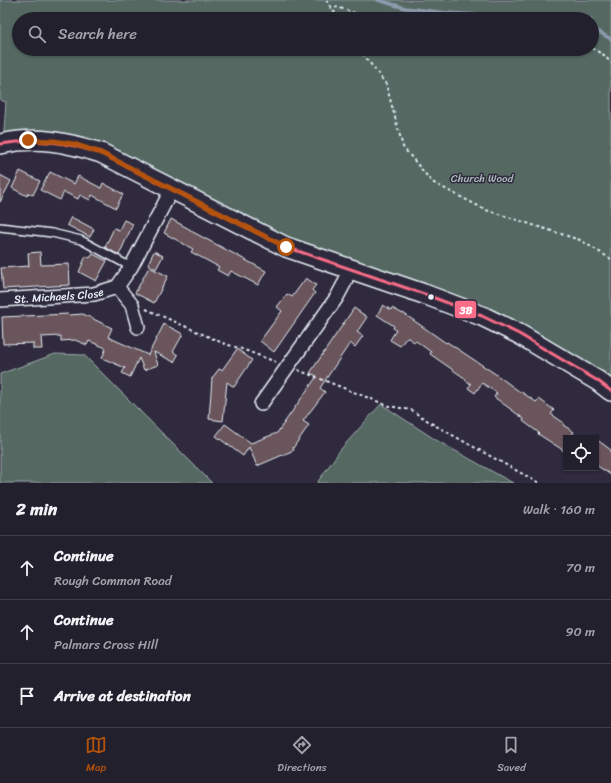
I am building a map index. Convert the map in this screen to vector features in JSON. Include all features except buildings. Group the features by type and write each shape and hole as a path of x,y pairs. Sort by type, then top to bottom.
{"street":[{"path":"0,144 28,140 54,141 73,144 101,153 286,247 424,294 482,316 550,351 598,381 611,391"},
{"name":"St. Michaels Close","path":"0,300 94,294 117,287 131,267 172,189"},
{"path":"261,404 337,297 345,282 349,269"},
{"name":"St. Michaels Close","path":"117,287 132,305 138,327"}],"lane":[{"path":"0,227 52,233 81,240 131,267"}],"path":[{"path":"326,0 334,12"},
{"path":"330,6 352,12"},
{"path":"599,52 604,55 611,63"},
{"path":"364,56 386,84 403,147 432,182 486,210 580,240 611,259"},
{"path":"132,305 155,312 225,344 288,366 389,406 411,410 436,426 538,483"}],"green space":[{"name":"Church Wood","path":"0,0 611,0 611,391 550,351 349,269 101,153 3,144 6,102 0,100"},
{"path":"55,354 84,355 212,483 0,483 0,374"},
{"path":"381,404 436,440 513,483 317,483 341,449"}],"waterway":[{"path":"378,0 405,8 439,12"},
{"path":"599,32 611,39"}],"transit line":[{"name":"3B","path":"0,144 26,141 51,142 76,146 101,153 286,247 424,294 482,316 519,334 598,381 611,391"}],"route":[{"path":"28,140 54,141 73,144 101,153 286,247"}]}
